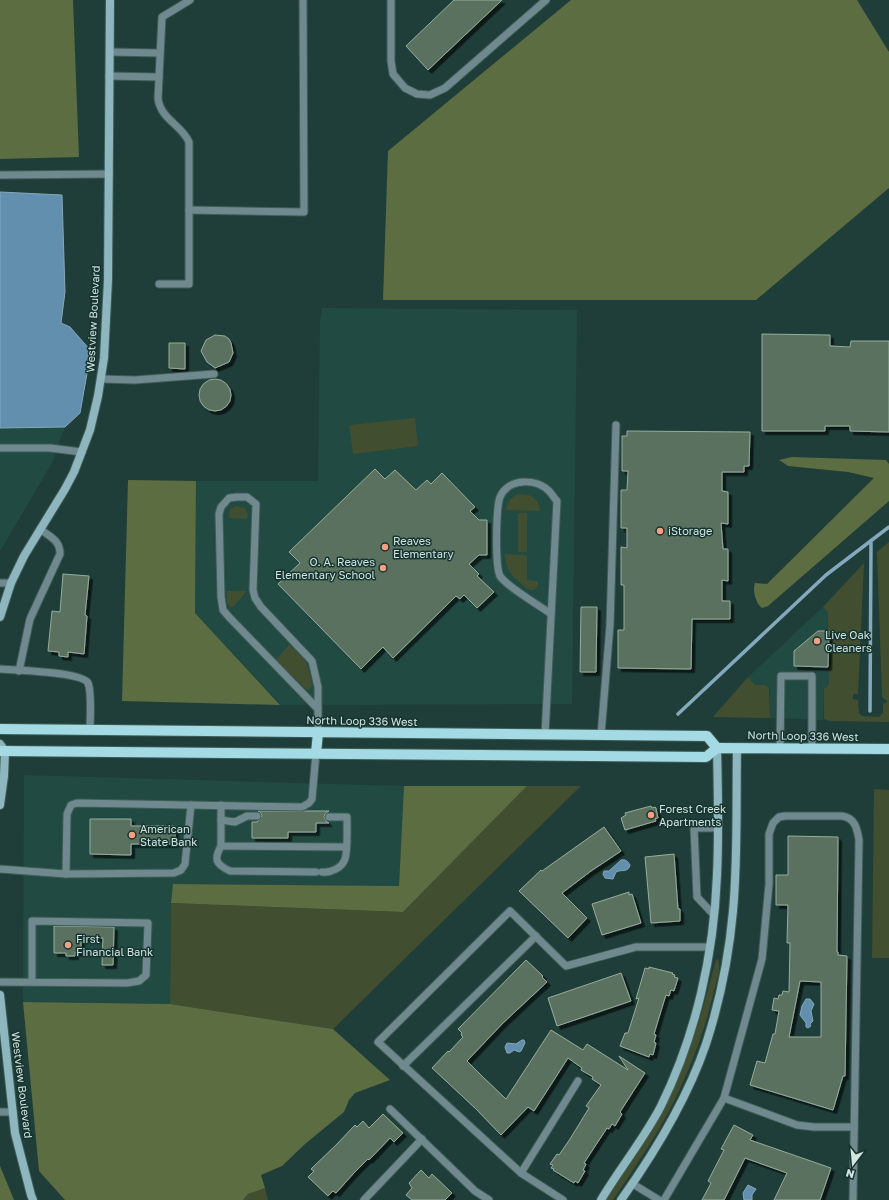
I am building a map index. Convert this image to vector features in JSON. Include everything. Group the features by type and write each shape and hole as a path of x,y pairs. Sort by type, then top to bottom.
{"main road":[{"name":"North Loop 336 West","path":"0,729 707,736 717,748"},
{"path":"316,753 318,732"},
{"name":"North Loop 336 West","path":"2,749 706,757 717,748 889,749"}],"street":[{"name":"Westview Boulevard","path":"0,617 11,583 24,556 65,489 82,452 90,430 98,396 104,358 108,280 110,0"},
{"path":"601,1200 661,1106 676,1072 698,1005 710,947 717,875 717,748"},
{"path":"621,1200 670,1123 689,1084 706,1044 719,998 728,953 736,870 737,748"},
{"path":"0,805 4,776 2,749"},
{"name":"Westview Boulevard","path":"0,995 15,1133 33,1200"}],"lane":[{"path":"159,284 189,284 189,142 184,134 167,118 161,110 158,98 162,17 190,0"},
{"path":"189,210 304,212 303,0"},
{"path":"391,0 391,61 393,74 405,88 417,94 430,95 445,88 546,0"},
{"path":"110,52 160,53"},
{"path":"109,76 159,77"},
{"path":"0,175 108,174"},
{"path":"101,379 135,380 214,374"},
{"path":"601,735 610,625 616,425"},
{"path":"0,448 50,448 82,452"},
{"path":"545,735 557,501 549,491 537,483 523,481 511,484 501,496 497,507 497,565 500,576 510,586 551,614"},
{"path":"317,708 223,610 221,597 219,514 229,498 247,497 256,504 253,590 255,598 261,607 312,661 318,687 318,732"},
{"path":"19,671 30,619 60,554 60,547 56,541 40,530"},
{"path":"0,583 11,583"},
{"path":"0,669 66,674 83,678 88,683 90,692 90,730"},
{"path":"780,748 781,676 812,676 812,748"},
{"path":"66,874 67,814 71,805 77,803 302,807 309,804 313,795 316,753"},
{"path":"0,869 66,874 174,873 181,870 185,864 190,805"},
{"path":"221,805 221,846 216,855 217,862 222,867 230,870 329,873 339,867 345,859 347,817 329,817"},
{"path":"221,820 235,822 247,816 257,816"},
{"path":"664,1200 724,1098 762,959 769,884 769,834 773,823 779,817 785,816 842,816 848,817 857,827 858,840 853,1200"},
{"path":"714,915 697,898 694,828 718,828"},
{"path":"221,846 346,847"},
{"path":"563,1200 522,1173 378,1042 510,911 566,966 636,947 710,947"},
{"path":"0,982 127,983 139,981 146,975 148,923 32,921 32,982"},
{"path":"403,1066 536,936"},
{"path":"522,1173 578,1081"},
{"path":"724,1098 797,1124 809,1126 854,1127"},
{"path":"390,1109 475,1191 489,1200"},
{"path":"0,1112 13,1112"},
{"path":"364,1200 422,1139"},
{"path":"632,1184 659,1200"}],"shaded area":[{"path":"0,0 73,0 79,157 0,159"},
{"path":"571,0 857,0 889,52 889,188 756,300 383,300 388,151"},
{"name":"Reaves Elementary","path":"322,308 577,310 572,704 281,705 195,613 196,481 318,481 320,322"},
{"path":"415,418 418,446 353,454 349,425"},
{"path":"0,424 66,424 52,463 0,551"},
{"path":"792,457 886,460 889,464 889,501 768,606 762,608 755,597 755,583 767,584 874,478 848,472 788,466 779,460"},
{"path":"128,480 196,481 195,613 280,705 122,701"},
{"path":"521,494 532,496 538,504 540,511 506,510 510,499"},
{"path":"236,506 245,508 248,514 247,519 229,518 230,509"},
{"path":"518,513 527,513 527,552 518,552"},
{"path":"889,542 889,722 830,721 824,719 824,689 829,685 832,631 828,631 828,612 823,607 864,563 858,694 853,694 853,699 858,700 859,713 862,716 879,717 883,713 883,702 885,704 887,701 882,697 877,552"},
{"path":"505,554 527,555 527,580 538,581 537,588 531,590 527,589 518,581 507,566"},
{"path":"227,591 247,591 233,607 231,607 227,603"},
{"path":"823,607 828,612 827,669 829,669 829,686 826,686 824,689 823,720 770,718 770,688 766,685 755,685 748,677"},
{"path":"289,645 299,653 306,662 310,673 312,686 309,690 306,689 276,660"},
{"path":"748,677 755,685 766,685 769,688 770,718 713,717"},
{"path":"24,775 404,786 399,886 173,884 171,903 170,1004 23,1002"},
{"path":"404,786 527,786 403,912 171,903 173,884 399,886"},
{"path":"527,786 581,786 333,1029 170,1004 171,903 403,912"},
{"path":"874,789 889,790 889,958 872,958"},
{"path":"718,959 719,972 706,1022 680,1088 660,1127 637,1164 613,1200 606,1200 644,1142 668,1099 685,1060 701,1015 716,960"},
{"path":"23,1002 170,1004 333,1029 390,1080 355,1093 349,1100 344,1112 305,1144 282,1166 261,1175 265,1188 248,1194 243,1200 65,1200 39,1171"},
{"path":"0,1166 14,1200 0,1200"},
{"path":"265,1188 268,1200 243,1200 248,1194"}],"water":[{"path":"0,192 62,195 65,292 61,323 70,327 91,351 80,413 65,427 0,428"},
{"path":"621,860 628,862 630,865 628,869 616,872 613,879 605,878 603,874 604,871 609,871"},
{"path":"806,999 810,999 814,1004 811,1011 813,1021 810,1024 811,1026 808,1028 800,1015 802,1006"},
{"path":"524,1040 525,1043 521,1051 519,1052 514,1050 507,1053 505,1047 507,1043 516,1044"},
{"path":"748,1185 756,1189 752,1195 752,1200 744,1200 743,1193"}],"building":[{"path":"454,0 502,0 428,70 406,46"},
{"path":"762,334 830,335 830,346 850,347 851,341 889,341 889,432 850,431 850,426 825,426 825,431 762,431"},
{"path":"215,335 225,336 229,339 233,353 229,362 215,368 207,362 201,351 206,340"},
{"path":"169,343 185,343 185,369 169,368"},
{"path":"215,379 221,380 228,386 231,395 230,401 224,408 215,411 209,410 202,404 199,395 200,389 206,382"},
{"path":"627,431 750,432 749,466 744,466 744,472 722,472 722,491 728,492 728,524 721,523 723,549 728,549 728,581 722,580 722,601 730,601 730,619 692,619 691,669 618,668 618,630 624,630 624,585 621,585 621,547 627,548 627,528 621,528 621,490 627,490 628,471 622,471 622,436 627,436"},
{"name":"O. A. Reaves Elementary School","path":"375,469 385,479 395,470 416,490 427,480 431,484 442,473 475,507 470,511 479,520 487,520 487,555 479,555 469,564 479,574 477,576 494,592 477,608 464,595 460,599 456,596 393,658 383,647 361,669 278,584 300,563 289,552"},
{"path":"63,574 89,576 85,615 87,616 84,654 68,652 68,657 59,656 59,652 48,651 52,611 60,612"},
{"path":"581,607 597,607 596,672 580,672"},
{"name":"Live Oak Cleaners","path":"818,631 829,631 828,667 794,666 794,651"},
{"path":"651,806 652,808 656,808 658,818 655,819 656,821 625,830 621,818 626,815 625,813"},
{"path":"258,811 329,811 324,817 329,823 316,823 316,832 288,832 288,838 252,838 252,822 257,822 262,816"},
{"name":"American State Bank","path":"90,819 131,819 131,826 175,826 175,844 131,844 131,855 90,854"},
{"path":"604,827 621,851 562,893 587,918 568,938 519,891 541,870 542,871"},
{"path":"788,836 838,837 837,952 838,955 847,956 845,1076 843,1076 833,1110 750,1085 757,1061 765,1063 773,1034 775,1034 779,1011 772,1010 774,998 778,999 779,995 782,995 783,991 789,992 790,943 787,943 788,905 776,905 776,875 788,875","holes":["800,981 821,982 821,1037 789,1037"]},
{"path":"674,854 680,921 651,923 645,857"},
{"path":"629,892 629,895 632,894 641,923 602,935 592,904"},
{"name":"First Financial Bank","path":"54,926 114,927 113,965 102,965 103,938 81,938 81,953 75,952 75,956 66,956 66,953 54,953"},
{"path":"526,960 543,976 542,977 547,982 503,1023 467,1061 506,1099 551,1030 583,1050 587,1044 628,1070 619,1056 645,1073 620,1112 622,1114 615,1126 612,1124 609,1129 607,1128 584,1163 586,1164 583,1170 585,1171 578,1183 575,1181 574,1183 553,1170 554,1169 551,1168 553,1165 550,1164 557,1154 559,1155 570,1139 589,1108 586,1106 601,1085 592,1079 593,1077 581,1070 582,1068 568,1058 534,1111 528,1107 501,1135 476,1109 432,1068 463,1037 461,1035 462,1033 458,1029"},
{"path":"649,967 673,973 672,974 675,975 674,977 678,978 674,991 671,990 669,996 666,995 654,1034 656,1035 654,1042 656,1043 653,1055 650,1054 649,1057 620,1046 625,1033 628,1033 639,998 636,999 645,968 649,969"},
{"path":"621,973 631,1001 557,1026 548,998"},
{"path":"383,1114 403,1133 394,1142 390,1138 336,1193 333,1191 328,1196 308,1177 314,1171 311,1169 355,1125 357,1127 363,1121 369,1128"},
{"path":"734,1125 753,1135 750,1140 831,1168 820,1200 774,1200 787,1173 745,1158 724,1200 702,1200 711,1183 708,1181 724,1150 721,1149"},
{"path":"421,1170 429,1178 432,1174 452,1193 445,1200 412,1200 406,1195 412,1188 409,1183"}],"waterway":[{"path":"678,714 826,575 889,527"},
{"path":"870,711 871,541"}],"place":[{"name":"iStorage","path":"660,531"},
{"name":"Reaves Elementary","path":"385,547"},
{"name":"O. A. Reaves Elementary School","path":"383,568"},
{"name":"Live Oak Cleaners","path":"817,641"},
{"name":"Forest Creek Apartments","path":"651,815"},
{"name":"American State Bank","path":"132,835"},
{"name":"First Financial Bank","path":"68,945"}]}
